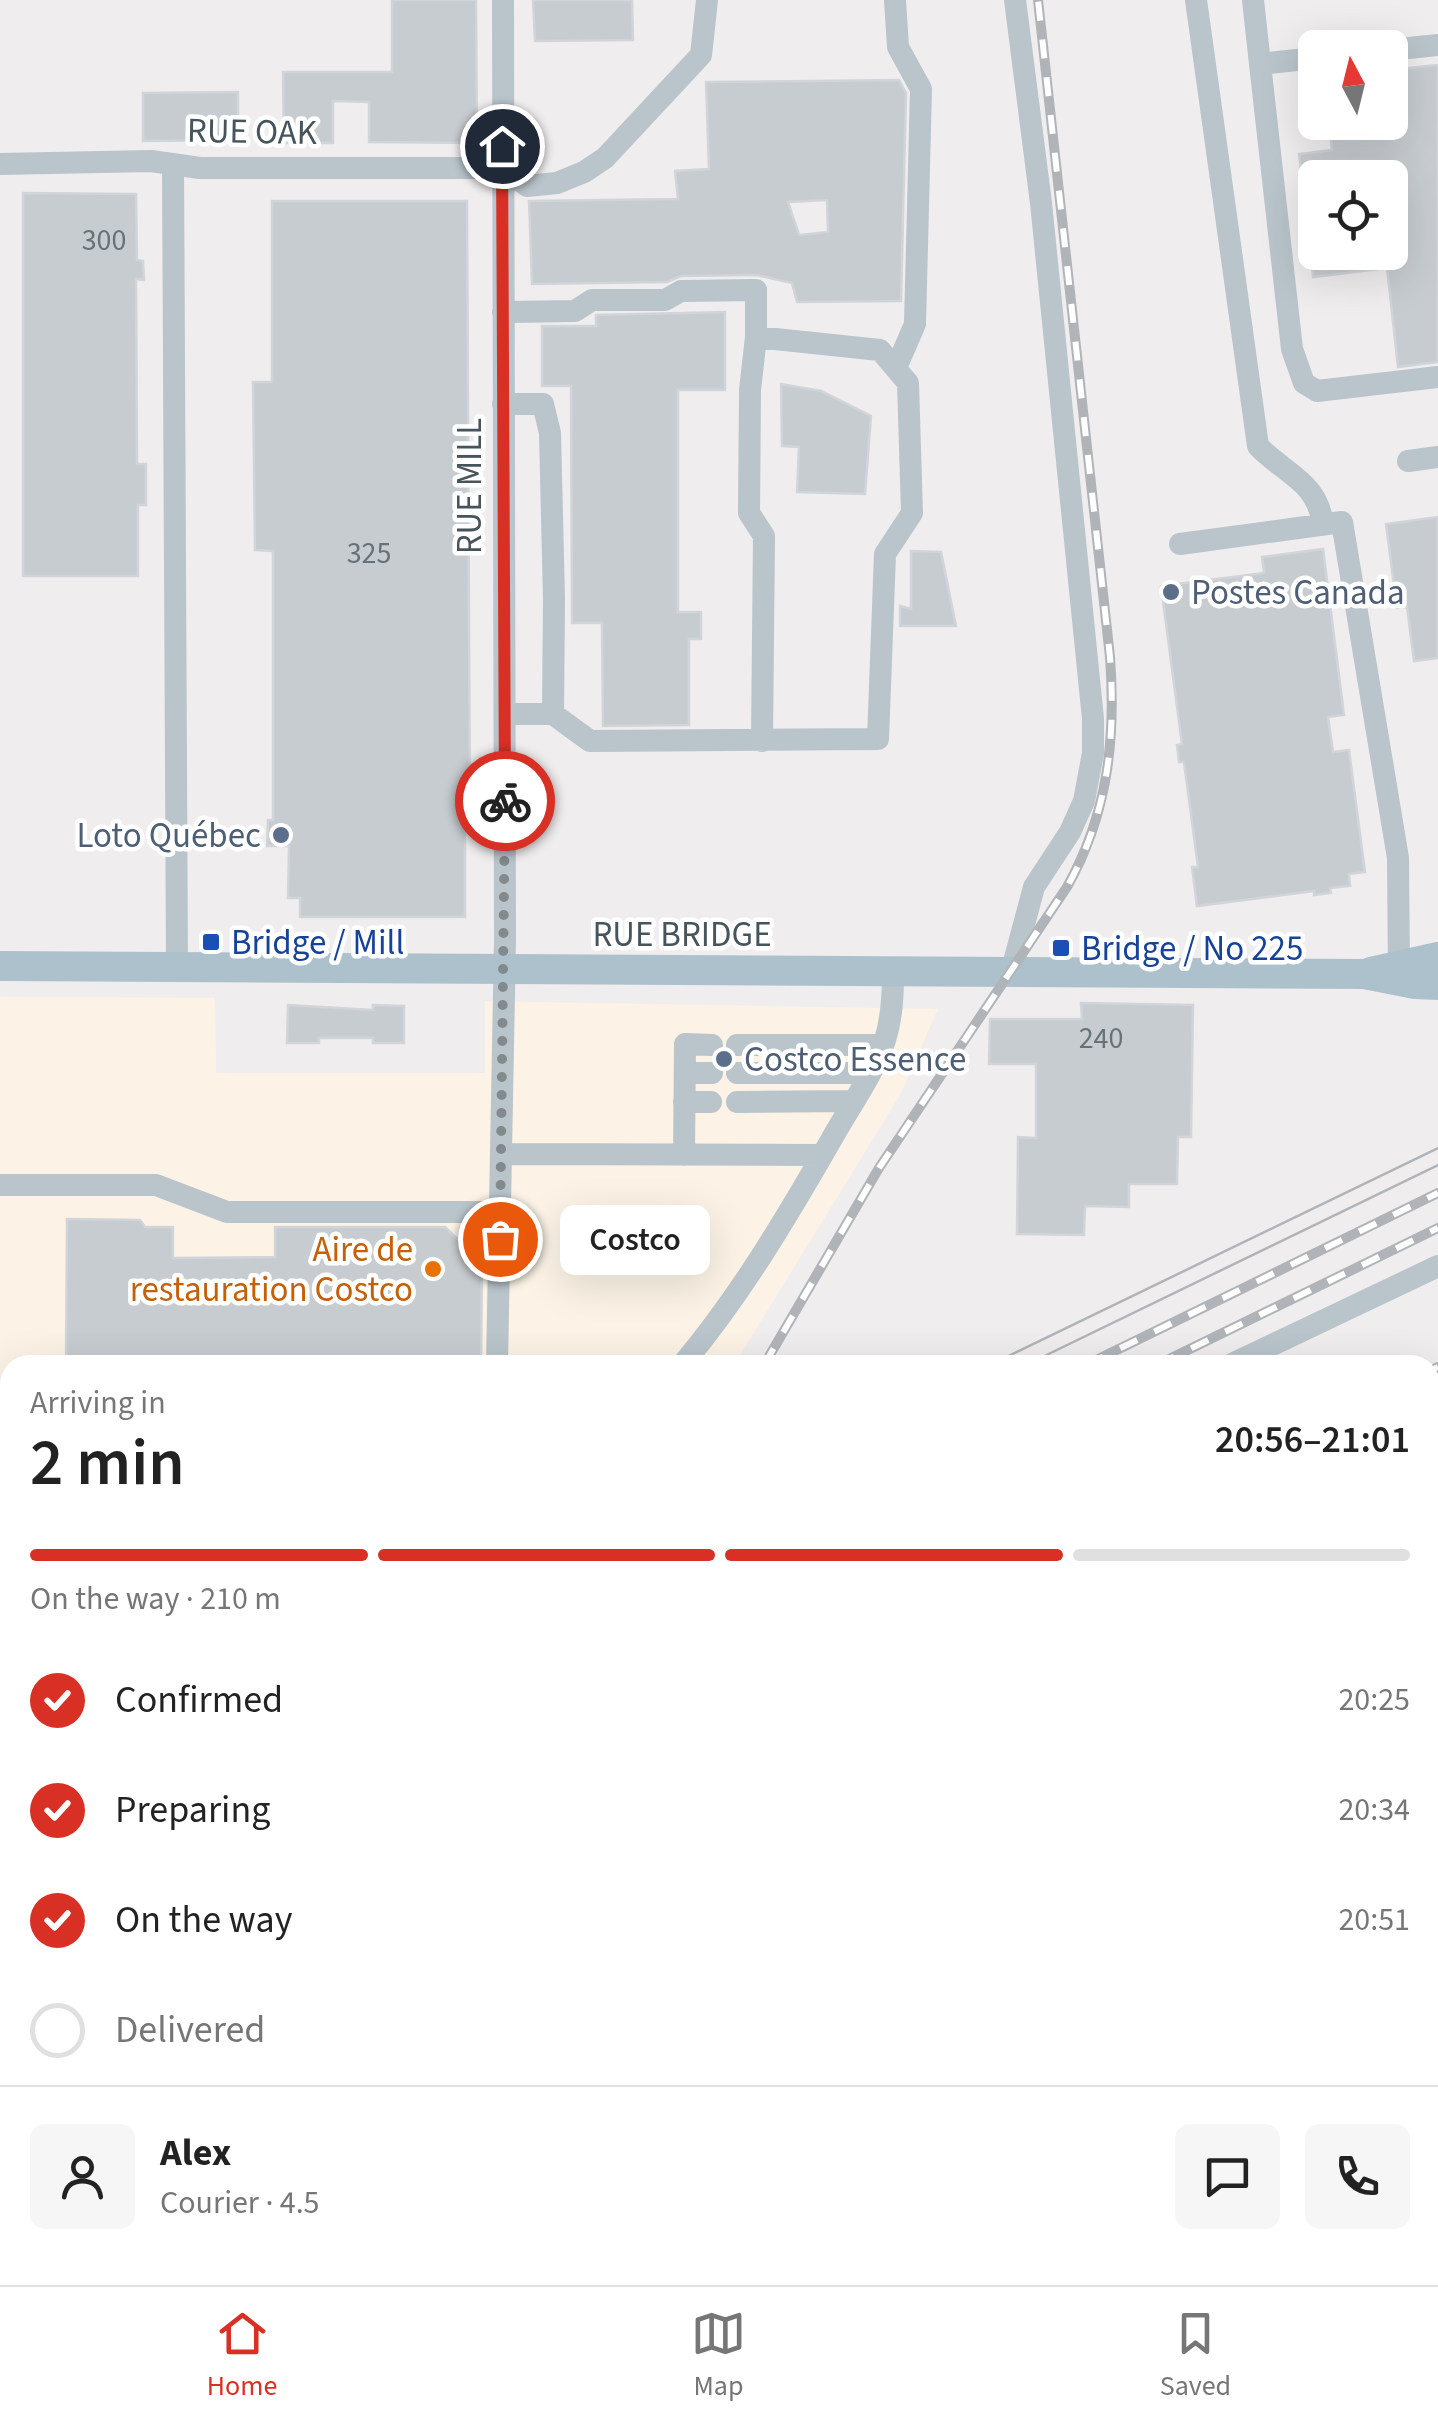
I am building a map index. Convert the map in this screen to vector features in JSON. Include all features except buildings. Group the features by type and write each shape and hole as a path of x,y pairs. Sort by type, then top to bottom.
{"main road":[{"name":"RUE BRIDGE","path":"1399,973 1438,957"},
{"name":"RUE BRIDGE","path":"0,966 1399,973 1438,985"}],"street":[{"name":"RUE MILL","path":"498,1355 505,971 503,0"},
{"path":"503,168 527,186 557,183 598,164 701,55 706,0"},
{"path":"895,0 898,47 920,89 915,324 896,368"},
{"path":"1011,973 1034,887 1070,832 1084,801 1093,753 1093,718 1041,203 1015,0"},
{"path":"1196,0 1258,446 1313,493 1322,524"},
{"path":"1253,0 1288,322 1299,374 1308,387 1318,391 1438,377"},
{"path":"1408,48 1438,44"},
{"path":"1260,64 1298,60"},
{"name":"RUE OAK","path":"0,164 151,161 200,168 503,168"},
{"path":"173,164 177,968"},
{"path":"503,312 574,312 592,300 665,300 681,290 756,290 750,390 750,513 764,536 762,741"},
{"path":"505,714 553,714 590,741 878,739 885,554 912,512 908,383 880,350 756,337"},
{"path":"504,404 543,404 550,434 553,714"},
{"path":"1408,461 1438,457"},
{"path":"1180,544 1342,522 1398,858 1399,973"},
{"path":"690,1355 718,1322 822,1156 884,1045 892,1007 893,972"},
{"path":"684,1154 685,1044 712,1045"},
{"path":"738,1044 884,1045"},
{"path":"685,1073 712,1074"},
{"path":"737,1073 868,1074"},
{"path":"737,1102 854,1101"},
{"path":"684,1102 712,1102"},
{"path":"502,1154 822,1156"},
{"path":"0,1185 156,1185 227,1212 500,1212"},
{"path":"1251,1355 1438,1266"}],"shaded area":[{"path":"0,997 215,998 216,1073 485,1073 485,1001 938,1009 900,1095 740,1355 0,1355"}],"tram line":[{"path":"1011,1355 1438,1148"},
{"path":"1047,1355 1438,1165"}],"railway":[{"path":"770,1355 879,1168 1067,887 1092,832 1106,775 1112,717 1110,657 1038,0"},
{"path":"1106,1355 1438,1193"},
{"path":"1178,1355 1438,1228"}],"way so far":[{"path":"500,1239 505,801"}],"place":[{"name":"Postes Canada","path":"1171,592"},
{"name":"Loto Québec","path":"281,835"},
{"name":"Bridge / Mill","path":"211,942"},
{"name":"Bridge / No 225","path":"1061,948"},
{"name":"Costco Essence","path":"724,1059"},
{"name":"Costco","path":"500,1239"},
{"name":"Aire de restauration Costco","path":"433,1269"}],"route":[{"path":"502,146 505,801"}]}
